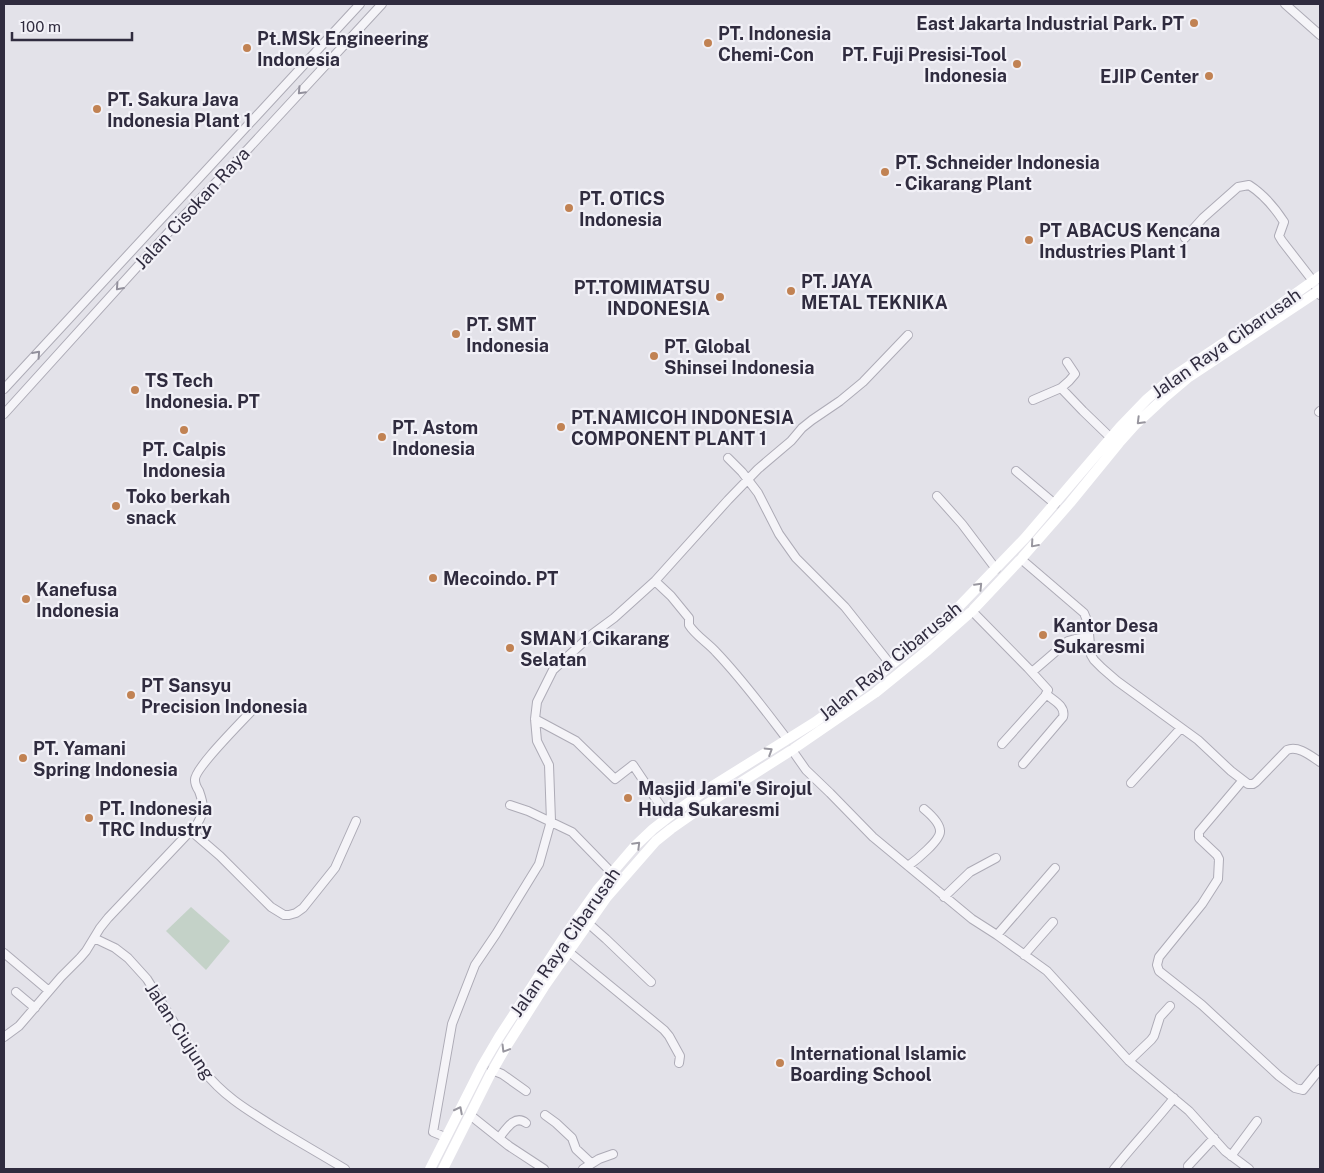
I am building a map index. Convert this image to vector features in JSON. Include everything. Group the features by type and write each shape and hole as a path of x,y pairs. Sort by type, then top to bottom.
{"street":[{"name":"Jalan Cisokan Raya","path":"4,389 360,4"},
{"name":"Jalan Cisokan Raya","path":"4,414 170,231 382,4"},
{"path":"1285,4 1320,34"},
{"path":"1185,238 1203,218 1238,186 1249,185 1256,189 1279,214 1284,222 1279,236 1317,279 1320,292"},
{"name":"Jalan Raya Cibarusah","path":"430,1169 482,1066 570,928 611,872 655,827 706,790 838,706 946,620 1025,538 1137,408 1174,376 1317,279"},
{"name":"Jalan Raya Cibarusah","path":"443,1169 492,1070 544,987 607,896 656,841 704,806 792,750 875,693 930,648 972,611 1021,559 1125,436 1168,394 1189,377 1320,292"},
{"path":"445,1137 433,1132 452,1024 476,965 539,864 551,821 549,765 537,741 535,718 537,702 553,670 655,581 718,510 748,480 802,428 863,382 908,335"},
{"path":"1033,400 1061,388 1075,374 1066,362"},
{"path":"1061,388 1111,438"},
{"path":"728,458 758,493 786,544 796,558 845,607 891,665"},
{"path":"1016,471 1054,504"},
{"path":"938,496 997,568 1005,575"},
{"path":"1021,559 1084,614 1087,620 1091,655 1102,668 1198,740 1248,784 1256,782 1287,750 1292,748 1320,762"},
{"path":"655,581 671,596 689,618 689,625 692,630 716,652 760,703 787,739"},
{"path":"972,611 1048,690 1002,744"},
{"path":"1032,672 1068,641 1089,637"},
{"path":"1023,764 1063,718 1063,709 1046,694"},
{"path":"4,1037 19,1026 86,951 108,918 191,831 201,818 204,808 195,782 196,776 208,759 256,706"},
{"path":"535,718 576,741 615,779 633,764 668,817"},
{"path":"1131,783 1181,728"},
{"path":"792,750 806,770 873,837 972,920 1035,962 1055,979 1129,1061 1196,1117 1231,1156 1249,1169"},
{"path":"1243,780 1199,832 1199,838 1219,859 1217,881 1202,904 1159,957 1157,964 1159,971 1202,1005 1294,1088 1303,1090 1320,1069"},
{"path":"510,805 551,821 577,836 611,872"},
{"path":"908,866 929,848 940,834 936,822 924,809"},
{"path":"191,831 220,856 271,907 284,915 296,913 303,908 335,868 356,821"},
{"path":"655,827 663,835"},
{"path":"944,897 970,872 996,858"},
{"path":"619,864 629,871"},
{"path":"997,935 1055,868"},
{"path":"1024,955 1053,922"},
{"path":"588,924 606,938 651,982"},
{"name":"Jalan Ciujung","path":"94,938 115,948 128,958 147,979 204,1071 212,1082 226,1095 269,1124 345,1169"},
{"path":"569,952 664,1030 680,1056 679,1063"},
{"path":"4,953 49,991"},
{"path":"16,992 35,1008"},
{"path":"1129,1061 1154,1036 1160,1017 1170,1006"},
{"path":"492,1070 502,1074 526,1091"},
{"path":"1114,1169 1174,1098"},
{"path":"470,1114 499,1138 544,1169"},
{"path":"545,1115 572,1138 576,1148 591,1163"},
{"path":"499,1138 510,1124 516,1120 523,1120 526,1123"},
{"path":"1231,1156 1258,1122"},
{"path":"1188,1166 1214,1138"},
{"path":"583,1169 591,1163 612,1154"}],"shaded area":[{"path":"191,907 230,941 206,970 166,931"}],"place":[{"name":"East Jakarta Industrial Park. PT","path":"1194,23"},
{"name":"PT. Indonesia Chemi-Con","path":"708,43"},
{"name":"Pt.MSk Engineering Indonesia","path":"247,48"},
{"name":"PT. Fuji Presisi-Tool Indonesia","path":"1017,64"},
{"name":"EJIP Center","path":"1209,76"},
{"name":"PT. Sakura Java Indonesia Plant 1","path":"97,109"},
{"name":"PT. Schneider Indonesia - Cikarang Plant","path":"885,172"},
{"name":"PT. OTICS Indonesia","path":"569,208"},
{"name":"PT ABACUS Kencana Industries Plant 1","path":"1029,240"},
{"name":"PT. JAYA METAL TEKNIKA","path":"791,291"},
{"name":"PT.TOMIMATSU INDONESIA","path":"720,297"},
{"name":"PT. SMT Indonesia","path":"456,334"},
{"name":"PT. Global Shinsei Indonesia","path":"654,356"},
{"name":"TS Tech Indonesia. PT","path":"135,390"},
{"name":"PT.NAMICOH INDONESIA COMPONENT PLANT 1","path":"561,427"},
{"name":"PT. Calpis Indonesia","path":"184,430"},
{"name":"PT. Astom Indonesia","path":"382,437"},
{"name":"Toko berkah snack","path":"116,506"},
{"name":"Mecoindo. PT","path":"433,578"},
{"name":"Kanefusa Indonesia","path":"26,599"},
{"name":"Kantor Desa Sukaresmi","path":"1043,635"},
{"name":"SMAN 1 Cikarang Selatan","path":"510,648"},
{"name":"PT Sansyu Precision Indonesia","path":"131,695"},
{"name":"PT. Yamani Spring Indonesia","path":"23,758"},
{"name":"Masjid Jami'e Sirojul Huda Sukaresmi","path":"628,798"},
{"name":"PT. Indonesia TRC Industry","path":"89,818"},
{"name":"International Islamic Boarding School","path":"780,1063"}]}
